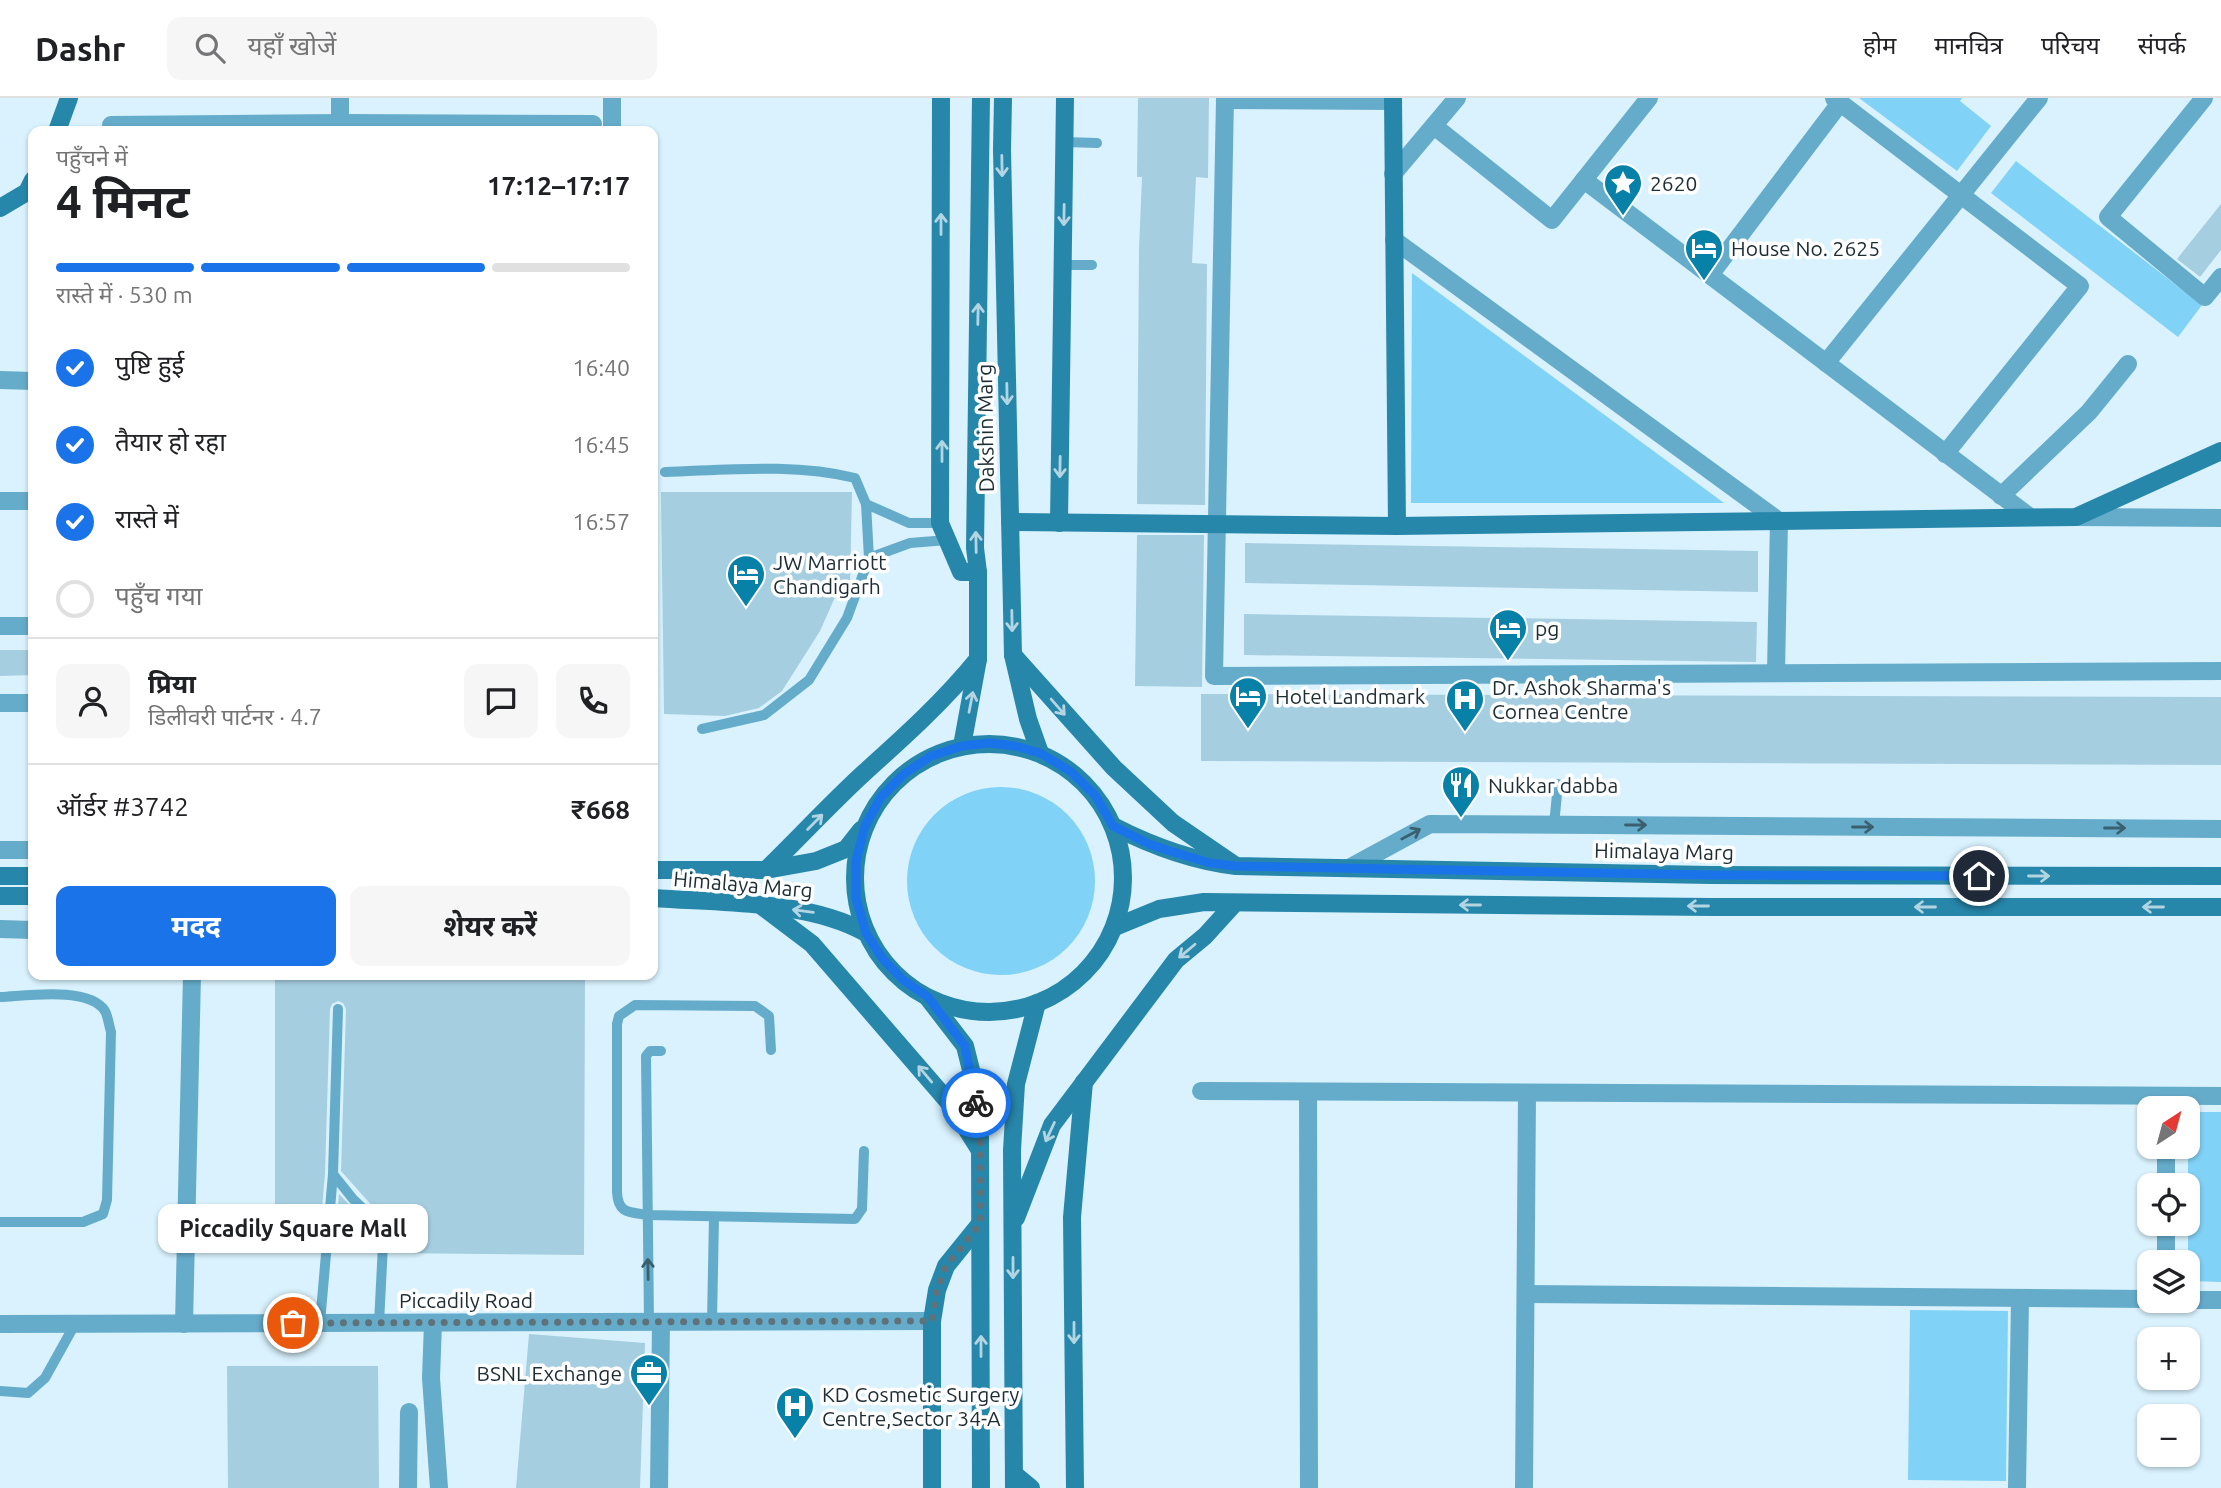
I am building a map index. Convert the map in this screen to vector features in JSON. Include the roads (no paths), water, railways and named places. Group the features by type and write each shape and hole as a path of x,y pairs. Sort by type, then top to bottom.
{"main road":[{"path":"59,126 69,98"},
{"path":"941,98 944,531 961,572 978,572"},
{"name":"Dakshin Marg","path":"962,746 978,659 978,572 975,548 981,98"},
{"name":"Dakshin Marg","path":"1003,98 1013,655 1028,719 1040,753"},
{"path":"1059,523 1065,98"},
{"path":"1393,100 1397,526"},
{"path":"0,208 28,190"},
{"path":"1010,522 1397,526 2076,517 2221,451"},
{"path":"1013,655 1114,768 1173,823 1236,866"},
{"path":"766,870 863,774 906,737 949,694 978,659"},
{"path":"989,743 1015,746 1040,753 1070,771 1095,795 1113,826 1122,859 1123,893 1115,927 1097,959 1070,986 1037,1003 1000,1012 963,1009 928,997 903,980 882,958 866,933 856,898 856,861 865,826 881,797 904,774 931,756 962,746 989,743"},
{"name":"Himalaya Marg","path":"658,870 766,870 816,861 846,849 865,826"},
{"name":"Himalaya Marg","path":"1113,826 1149,844 1173,852 1210,863 1236,866 1710,875 2221,876"},
{"path":"0,876 28,876"},
{"path":"0,896 28,895"},
{"name":"Himalaya Marg","path":"658,898 811,911 848,922 866,933"},
{"path":"1115,927 1159,909 1204,902 2221,907"},
{"path":"1013,1228 1052,1125 1176,960 1205,936 1235,903"},
{"path":"763,906 812,944 952,1106 979,1149"},
{"path":"928,997 965,1046 974,1082 980,1138 981,1488"},
{"path":"1031,1488 1014,1481 1012,1150 1016,1084 1037,1003"},
{"path":"1075,1488 1072,1217 1084,1082"},
{"path":"932,1488 932,1321 937,1290 946,1266 980,1224"}],"street":[{"path":"340,98 340,126"},
{"path":"612,98 612,126"},
{"path":"1393,174 1457,98"},
{"path":"1434,126 1552,220 1649,98"},
{"path":"1826,363 2039,98"},
{"path":"2204,98 2108,217 2205,297 2221,277"},
{"path":"1393,100 1225,99 1214,676 2221,671"},
{"path":"1710,275 1837,100 2080,286 1945,454"},
{"path":"424,126 593,124"},
{"path":"111,125 226,126"},
{"path":"1584,180 2029,517"},
{"path":"1394,240 1779,521 1776,673"},
{"path":"2001,496 2088,412 2127,365"},
{"path":"0,380 28,381"},
{"path":"0,501 28,501"},
{"path":"2076,517 2221,518"},
{"path":"0,626 28,626"},
{"path":"0,703 28,703"},
{"path":"1351,867 1430,824 2221,829"},
{"path":"0,850 28,850"},
{"path":"0,929 28,930"},
{"path":"184,1324 192,980"},
{"path":"1201,1091 2137,1102"},
{"path":"1308,1093 1309,1488"},
{"path":"1524,1488 1527,1094"},
{"path":"2200,1098 2221,1096"},
{"path":"1526,1294 2137,1299"},
{"path":"2017,1488 2020,1298"},
{"path":"2200,1300 2221,1300"},
{"name":"Piccadily Road","path":"0,1324 932,1321"},
{"path":"655,1322 659,1488"},
{"path":"433,1323 431,1378 439,1488"},
{"path":"408,1488 409,1412"}],"lane":[{"path":"1065,142 1097,143"},
{"path":"1063,265 1092,265"},
{"path":"666,472 755,469 834,473 855,478 866,504 869,558 847,618 809,680 764,715 702,729"},
{"path":"866,504 909,523 944,531"},
{"path":"869,558 944,531"},
{"path":"1554,825 1558,784"},
{"path":"0,997 80,995 94,1001 105,1011 111,1032 107,1200 103,1214 83,1222 0,1222"},
{"path":"771,1050 769,1016 755,1006 635,1005 619,1016 617,1203 625,1211 648,1215 855,1219 862,1209 864,1150"},
{"path":"320,1323 333,1174 338,1009"},
{"path":"655,1322 648,1215 646,1056 650,1051 661,1051"},
{"path":"333,1174 375,1220 383,1245 379,1323"},
{"path":"712,1322 713,1217"},
{"path":"0,1391 28,1393 45,1378 75,1324"}],"place":[{"name":"2620","path":"1623,217"},
{"name":"House No. 2625","path":"1704,282"},
{"name":"JW Marriott Chandigarh","path":"746,608"},
{"name":"pg","path":"1508,662"},
{"name":"Hotel Landmark","path":"1248,730"},
{"name":"Dr. Ashok Sharma's Cornea Centre","path":"1465,733"},
{"name":"Nukkar dabba","path":"1461,819"},
{"name":"Piccadily Square Mall","path":"293,1323"},
{"name":"BSNL Exchange","path":"649,1407"},
{"name":"KD Cosmetic Surgery Centre,Sector 34-A","path":"795,1440"}]}
